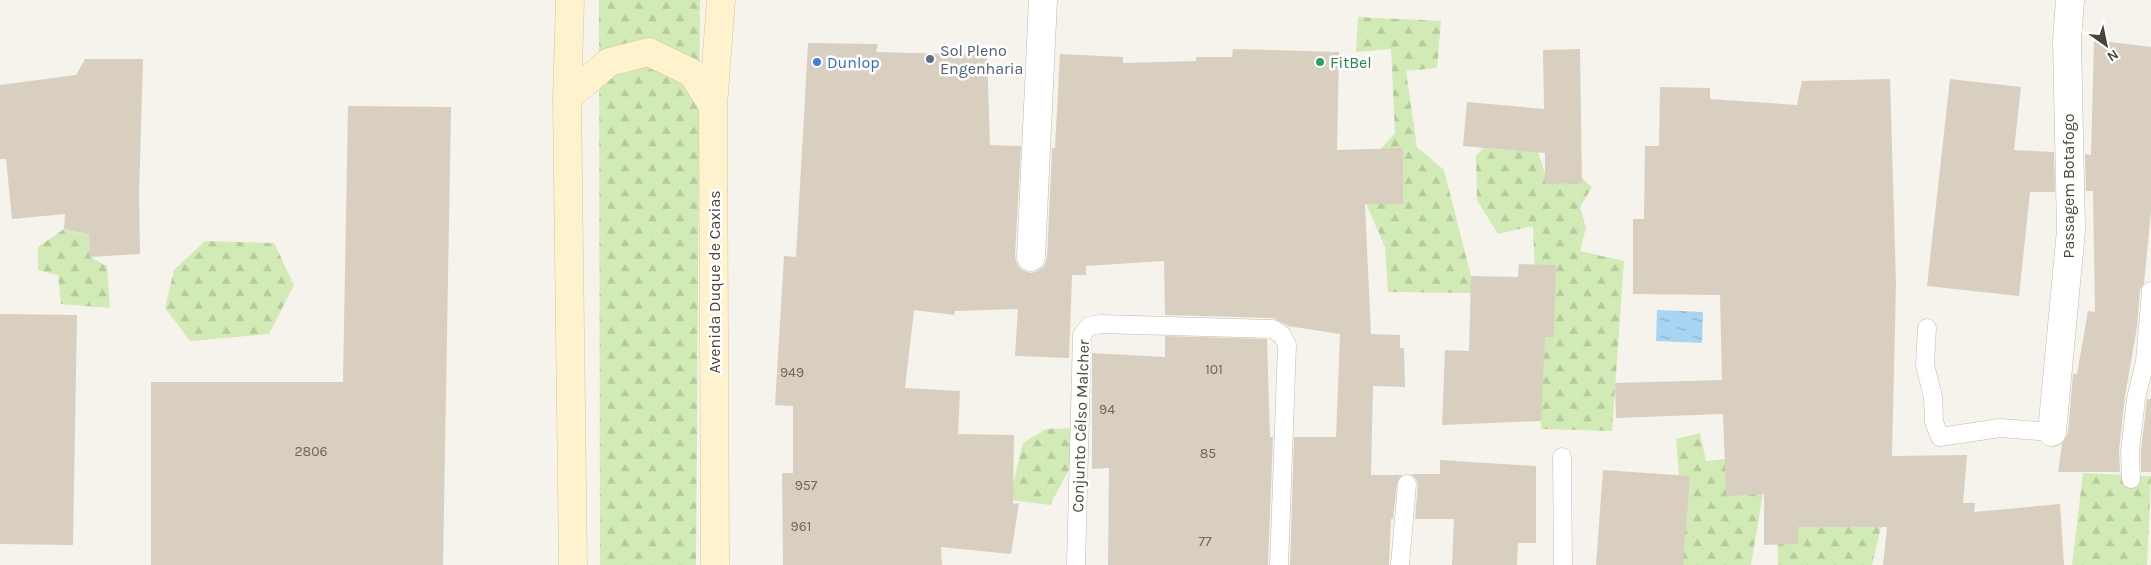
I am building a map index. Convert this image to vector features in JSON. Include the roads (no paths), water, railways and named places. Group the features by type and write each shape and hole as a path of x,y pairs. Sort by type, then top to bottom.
{"main road":[{"path":"570,0 567,98 573,565"},
{"name":"Avenida Duque de Caxias","path":"715,565 713,106 722,0"},
{"path":"567,98 609,62 649,52 692,73 713,106"}],"street":[{"path":"1031,257 1043,0"},
{"name":"Passagem Botafogo","path":"2052,432 2071,230 2067,40 2070,0"}],"lane":[{"path":"2131,479 2130,451 2136,399 2145,361 2151,290"},
{"name":"Conjunto Célso Malcher","path":"1076,565 1082,335 1089,326 1101,324 1273,329 1282,335 1287,345 1279,565"},
{"path":"1927,328 1925,365 1933,397 1934,422 1940,437 2000,428 2052,432"},
{"path":"1562,457 1563,565"},
{"path":"1400,565 1407,484"}],"water":[{"path":"1657,310 1703,312 1702,343 1656,341"}],"place":[{"name":"Sol Pleno Engenharia","path":"930,59"},
{"name":"Dunlop","path":"817,62"},
{"name":"FitBel","path":"1320,62"}]}
